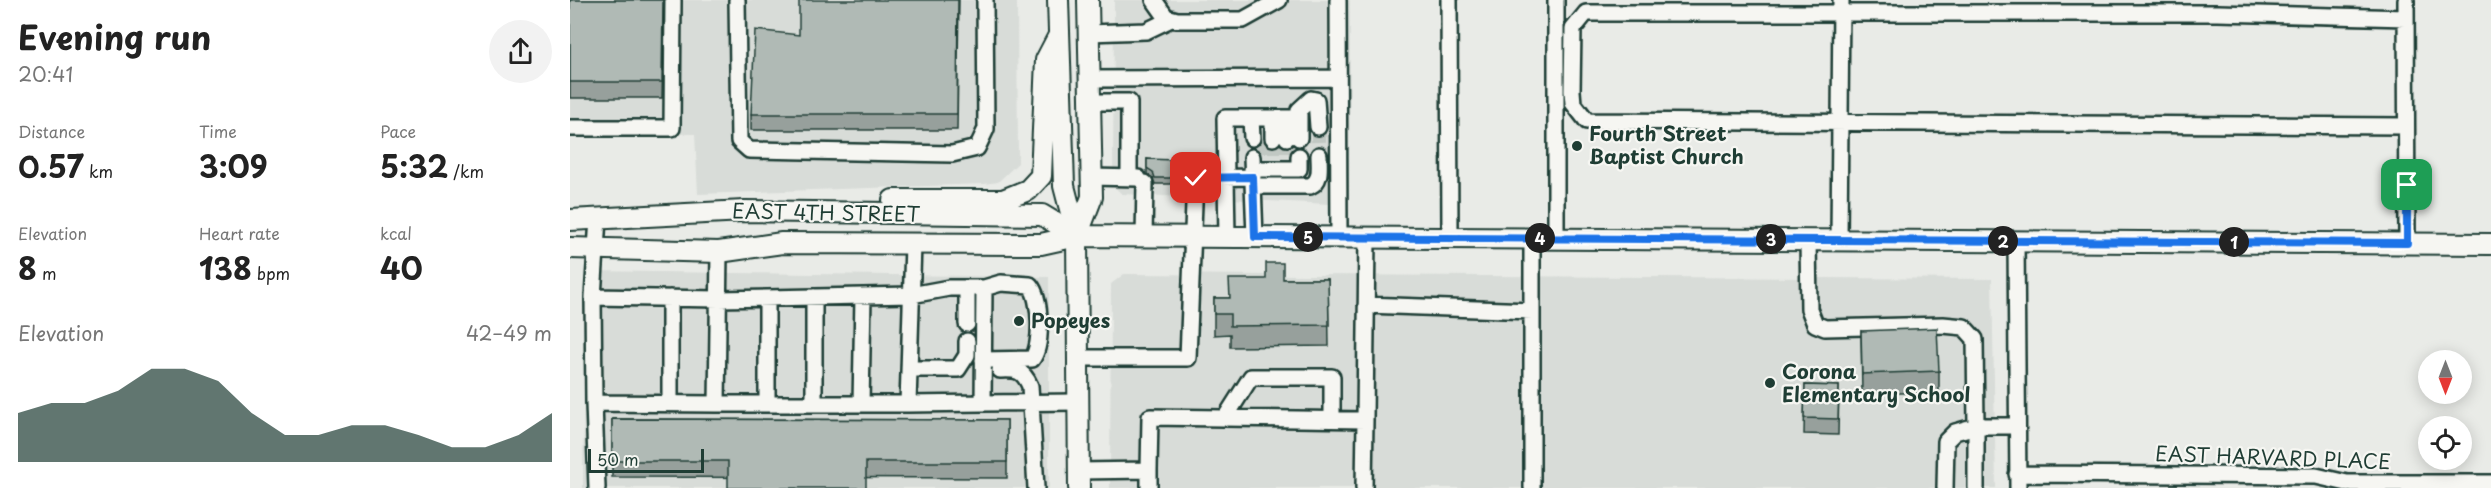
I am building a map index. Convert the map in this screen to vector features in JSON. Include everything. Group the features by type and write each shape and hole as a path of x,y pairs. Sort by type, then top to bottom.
{"main road":[{"path":"1058,0 1064,186 1077,236 1078,479"},
{"path":"1077,236 1092,197 1088,0"},
{"path":"767,211 800,200 1003,200 1028,190 1041,176 1046,60 1060,35"},
{"name":"EAST 4TH STREET","path":"570,220 767,211 1042,215 1077,236"},
{"name":"EAST 4TH STREET","path":"570,248 719,252 782,243 1041,244 1077,236 1450,236 2491,244"}],"street":[{"path":"570,128 672,128 673,0"},
{"path":"737,0 739,141 749,150 952,154 977,148 986,129 985,0"},
{"path":"1154,0 1169,20"},
{"path":"1089,33 1146,31 1169,20 1243,20 1279,0"},
{"path":"1338,0 1339,237"},
{"path":"1449,0 1450,236"},
{"path":"1556,0 1556,238"},
{"path":"2406,0 2407,243"},
{"path":"2406,18 2218,7 1657,6 1586,13 1573,29 1572,91 1573,103 1587,121 2406,126"},
{"path":"1839,240 1841,7"},
{"path":"1089,79 1338,78"},
{"path":"1227,237 1225,118 1274,118 1311,99 1316,100 1318,127"},
{"path":"1090,102 1129,102 1141,179 1144,237"},
{"path":"1274,118 1274,138"},
{"path":"1274,118 1274,138"},
{"path":"1274,118 1274,138"},
{"path":"1076,358 1188,358 1192,237 1186,178 1227,177 1269,165 1316,184 1319,179 1319,155"},
{"path":"1255,237 1269,165"},
{"path":"1091,177 1141,179"},
{"path":"597,488 593,297 598,218"},
{"path":"1364,488 1367,237"},
{"path":"1532,488 1533,238"},
{"path":"1808,240 1809,309 1815,324 1825,328 1943,325 1964,327 1972,333 1976,347 1976,488"},
{"path":"2016,241 2017,481"},
{"path":"908,404 913,244"},
{"path":"717,404 719,252"},
{"path":"593,297 719,299 910,295 949,288 984,288 1001,283 1029,285 1036,293 1038,349 1032,359 983,365"},
{"path":"967,288 967,324"},
{"path":"983,403 984,288"},
{"path":"861,404 863,296"},
{"path":"814,297 814,404"},
{"path":"670,298 670,404"},
{"path":"767,298 767,404"},
{"path":"1366,305 1533,311"},
{"path":"909,369 958,369 967,355 967,341"},
{"path":"983,365 1020,370 1025,373 1032,402 1036,488"},
{"path":"1224,418 1251,377 1332,377 1332,419"},
{"path":"594,403 1077,402"},
{"path":"1149,488 1150,417 1365,420"},
{"path":"1945,488 1946,441 1955,432 1976,426 2017,426"},
{"path":"1078,479 1149,470"},
{"name":"EAST HARVARD PLACE","path":"2017,481 2316,476 2347,483 2417,485 2491,483"}],"shaded area":[{"path":"570,0 1017,0 1018,163 998,182 984,184 698,194 695,134 570,133"},
{"path":"1114,0 1350,0 1349,205 1122,194 1113,186"},
{"path":"585,271 1049,277 1049,488 583,488"},
{"path":"1124,274 1992,279 1996,488 1110,488 1111,284"}],"building":[{"path":"570,0 663,0 662,82 570,82"},
{"path":"799,0 958,0 957,114 751,114 755,30 799,35"},
{"path":"1147,159 1174,160 1171,178 1155,178 1153,172 1147,168"},
{"path":"1266,263 1283,263 1283,279 1328,279 1329,325 1230,326 1230,314 1214,314 1214,298 1230,298 1229,279 1266,279"},
{"path":"1937,328 1939,371 1862,374 1861,331"},
{"path":"1805,385 1839,386 1838,419 1804,418"},
{"path":"612,419 1007,420 1007,462 866,462 866,488 728,488 728,461 612,461"}],"tunnel":[{"path":"1318,127 1319,155"},
{"path":"1262,138 1262,156"},
{"path":"1273,138 1273,156"},
{"path":"1287,138 1287,157"}],"place":[{"name":"Fourth Street Baptist Church","path":"1577,146"},
{"name":"Popeyes","path":"1019,321"},
{"name":"Corona Elementary School","path":"1770,383"}],"route":[{"path":"1196,178 1253,177 1255,237 1450,236 2407,243 2407,185"}]}
